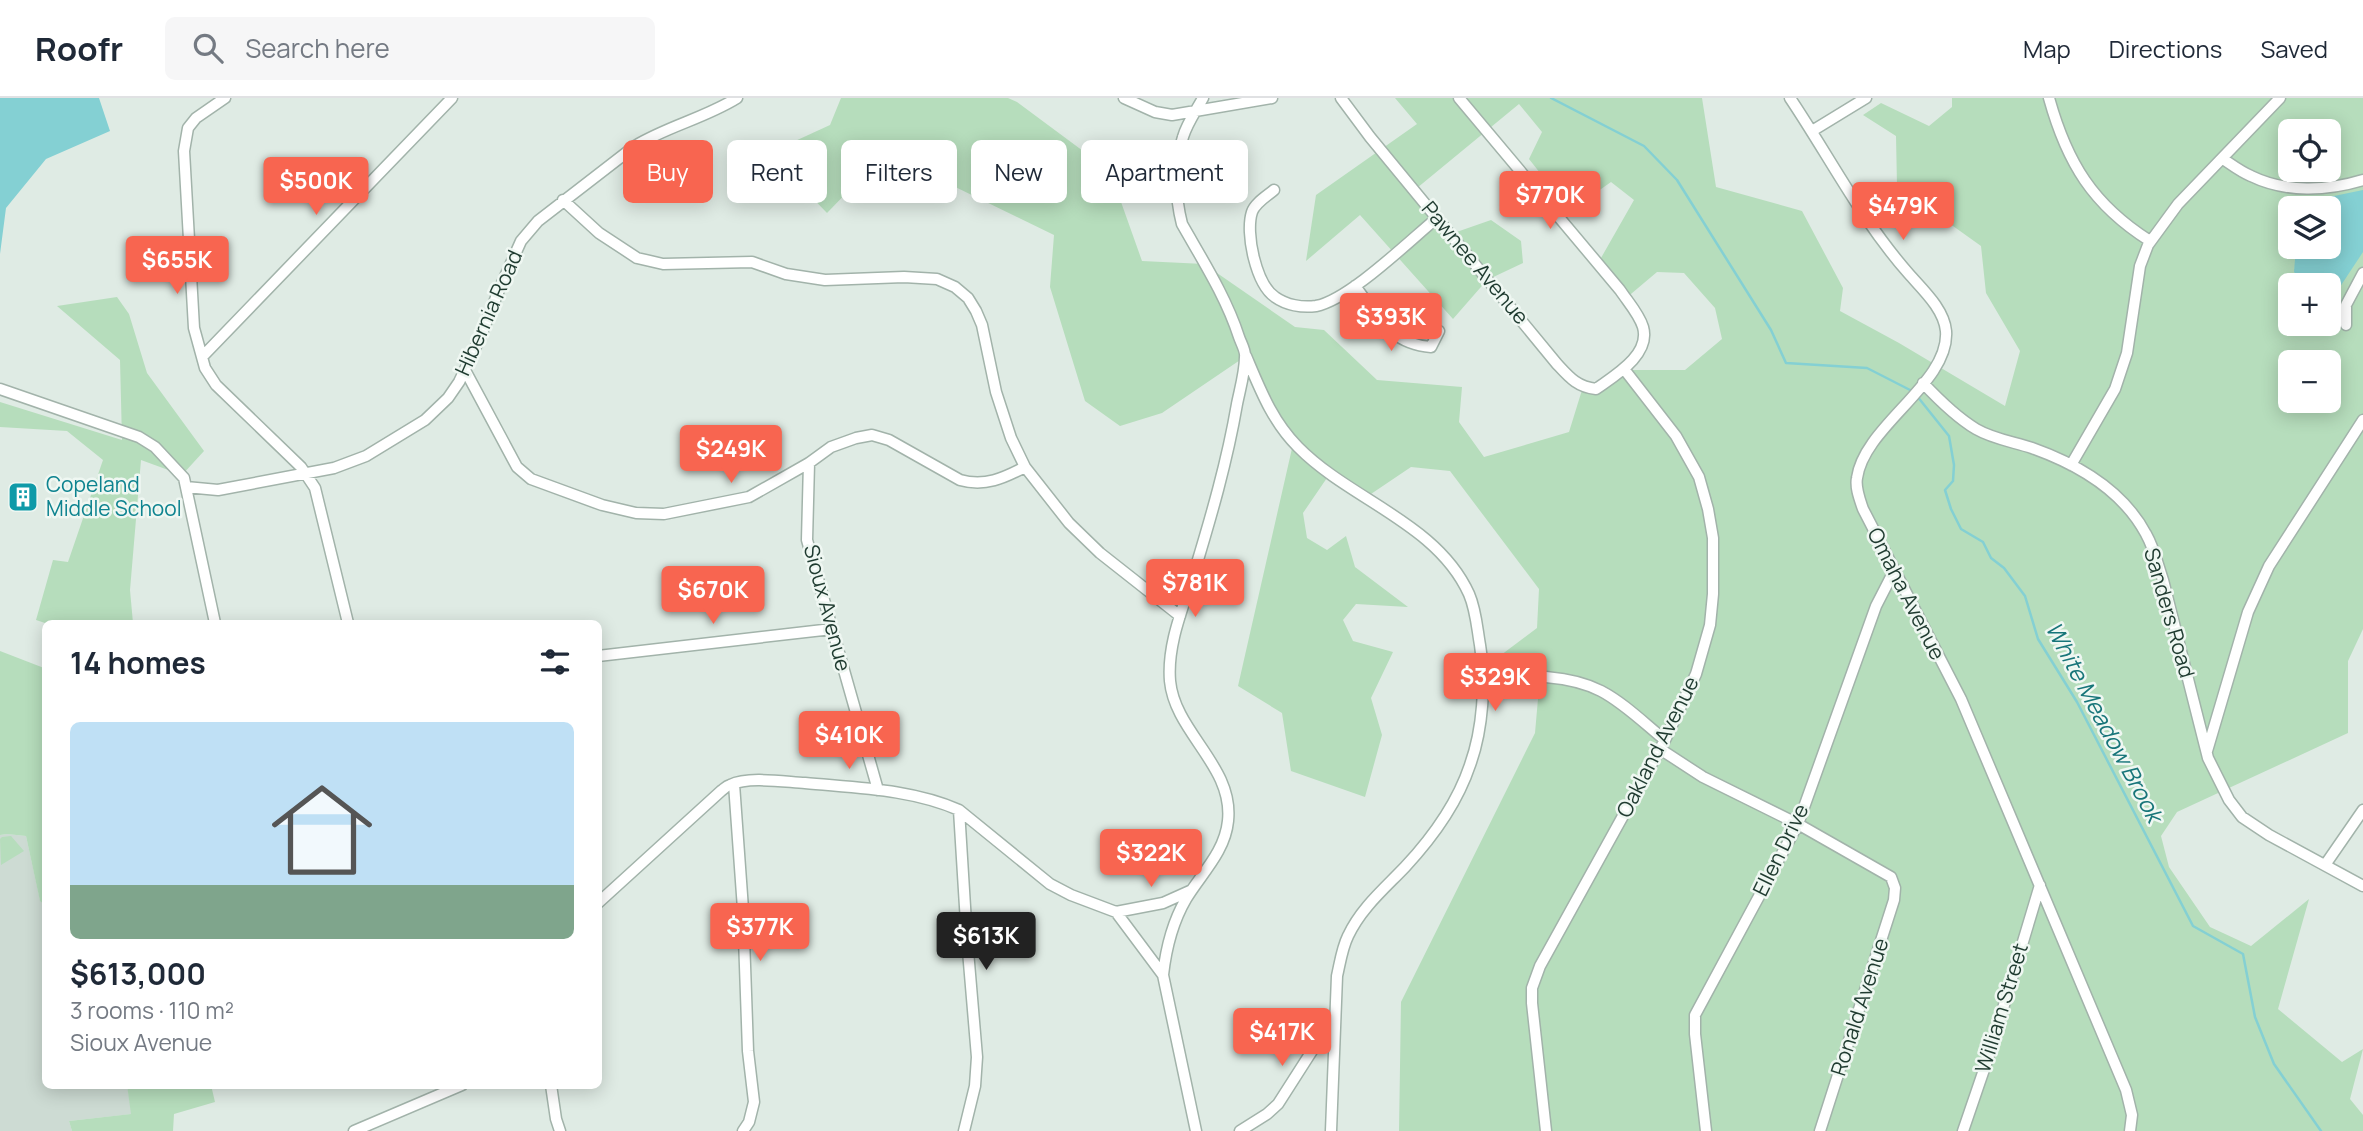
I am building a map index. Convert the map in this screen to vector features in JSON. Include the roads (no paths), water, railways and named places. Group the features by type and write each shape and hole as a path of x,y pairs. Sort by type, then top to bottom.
{"street":[{"path":"225,98 196,118 188,128 184,151 194,328 205,368 216,386 308,475 315,488 347,620"},
{"path":"202,356 452,98"},
{"name":"Hibernia Road","path":"186,487 218,490 334,468 366,456 425,420 448,398 465,370 521,241 538,221 608,165 652,136 737,98"},
{"path":"1124,98 1165,114 1180,114 1272,98"},
{"path":"1203,98 1182,139 1177,162 1178,209 1182,224 1231,312 1246,356 1272,415 1297,446 1344,485 1430,543 1449,563 1468,592 1475,609 1483,667 1479,726 1470,765 1439,827 1370,903 1348,936 1337,976 1331,1131"},
{"name":"Pawnee Avenue","path":"1341,98 1370,137 1573,381 1583,388 1596,389 1624,369"},
{"path":"1459,98 1620,290 1640,320 1645,331 1640,350 1624,369"},
{"name":"Omaha Avenue","path":"1790,98 1876,232 1939,310 1946,329 1945,347 1937,365 1884,428 1866,455 1857,478 1858,493 1863,509 1961,699 2126,1090 2132,1115 2130,1131"},
{"path":"1812,131 1866,98"},
{"path":"2049,98 2057,129 2095,196 2125,225 2150,241"},
{"path":"2071,465 2115,389 2127,353 2140,266 2150,241 2178,204 2280,98"},
{"path":"2223,159 2251,177 2279,186 2304,189 2345,185 2363,180"},
{"path":"1274,190 1252,209 1249,226 1251,251 1259,273 1273,296 1290,304 1306,307 1332,302 1437,218"},
{"path":"563,200 599,233 618,246 637,258 663,264 752,262 786,274 825,281 904,277 945,281 962,292 976,311 982,326 996,392 1011,438 1025,467 1069,523 1100,553 1180,615"},
{"path":"2346,325 2346,305 2363,273"},
{"path":"1355,286 1401,340 1417,346 1431,347 1439,331"},
{"path":"1196,1131 1163,975 1169,939 1176,919 1220,848 1226,835 1228,811 1220,778 1186,723 1175,699 1170,682 1172,645 1228,453 1246,356"},
{"name":"Oakland Avenue","path":"1546,1131 1532,988 1540,966 1663,744 1696,674 1705,645 1713,594 1713,538 1699,477 1676,436 1624,369"},
{"path":"465,370 517,467 531,479 602,505 636,513 664,514 749,497 809,463 831,447 872,435 889,440 960,480 973,484 999,480 1025,467"},
{"name":"Sanders Road","path":"1921,386 1977,430 2032,448 2084,471 2118,498 2146,534 2163,580 2207,753 2217,780 2229,800 2242,817 2269,835 2363,886"},
{"path":"0,388 139,437 165,457 184,478 214,620"},
{"path":"2207,753 2248,612 2269,566 2363,420"},
{"name":"Sioux Avenue","path":"809,463 807,540 878,790"},
{"name":"Ellen Drive","path":"1706,1131 1695,1015 1798,824 1871,618 1894,570"},
{"path":"602,656 831,629"},
{"path":"1483,677 1525,676 1554,679 1577,682 1600,690 1703,777 1798,824"},
{"path":"602,898 721,791 747,781 779,781 901,793 959,810 1050,884 1116,912 1163,903 1192,890"},
{"path":"734,784 743,909 748,1051 754,1102 749,1122 743,1131"},
{"path":"959,810 977,1057 975,1086 964,1131"},
{"path":"2325,865 2363,810"},
{"name":"Ronald Avenue","path":"1798,824 1879,869 1891,877 1895,888 1894,900 1820,1131"},
{"name":"William Street","path":"1963,1131 1989,1055 2040,885"},
{"path":"1116,912 1163,975"},
{"path":"1240,1131 1278,1104 1335,1016"},
{"path":"354,1131 453,1089"},
{"path":"552,1089 559,1131"}],"water":[{"path":"0,98 99,98 110,131 46,159 6,208 0,254"},
{"path":"2363,190 2363,252 2341,285 2341,273 2294,272 2295,259 2341,259 2341,196 2334,196"}],"waterway":[{"name":"White Meadow Brook","path":"1551,98 1644,146 1677,180 1771,330 1786,363 1867,368 1912,391"},
{"name":"White Meadow Brook","path":"1917,396 1949,436 1954,465 1953,481 1945,490 1961,529 1983,542 1991,558 2004,568 2025,596 2038,639 2077,702 2193,926 2243,954 2255,1017 2274,1064 2321,1131"}],"place":[{"name":"Copeland Middle School","path":"23,497"}]}
